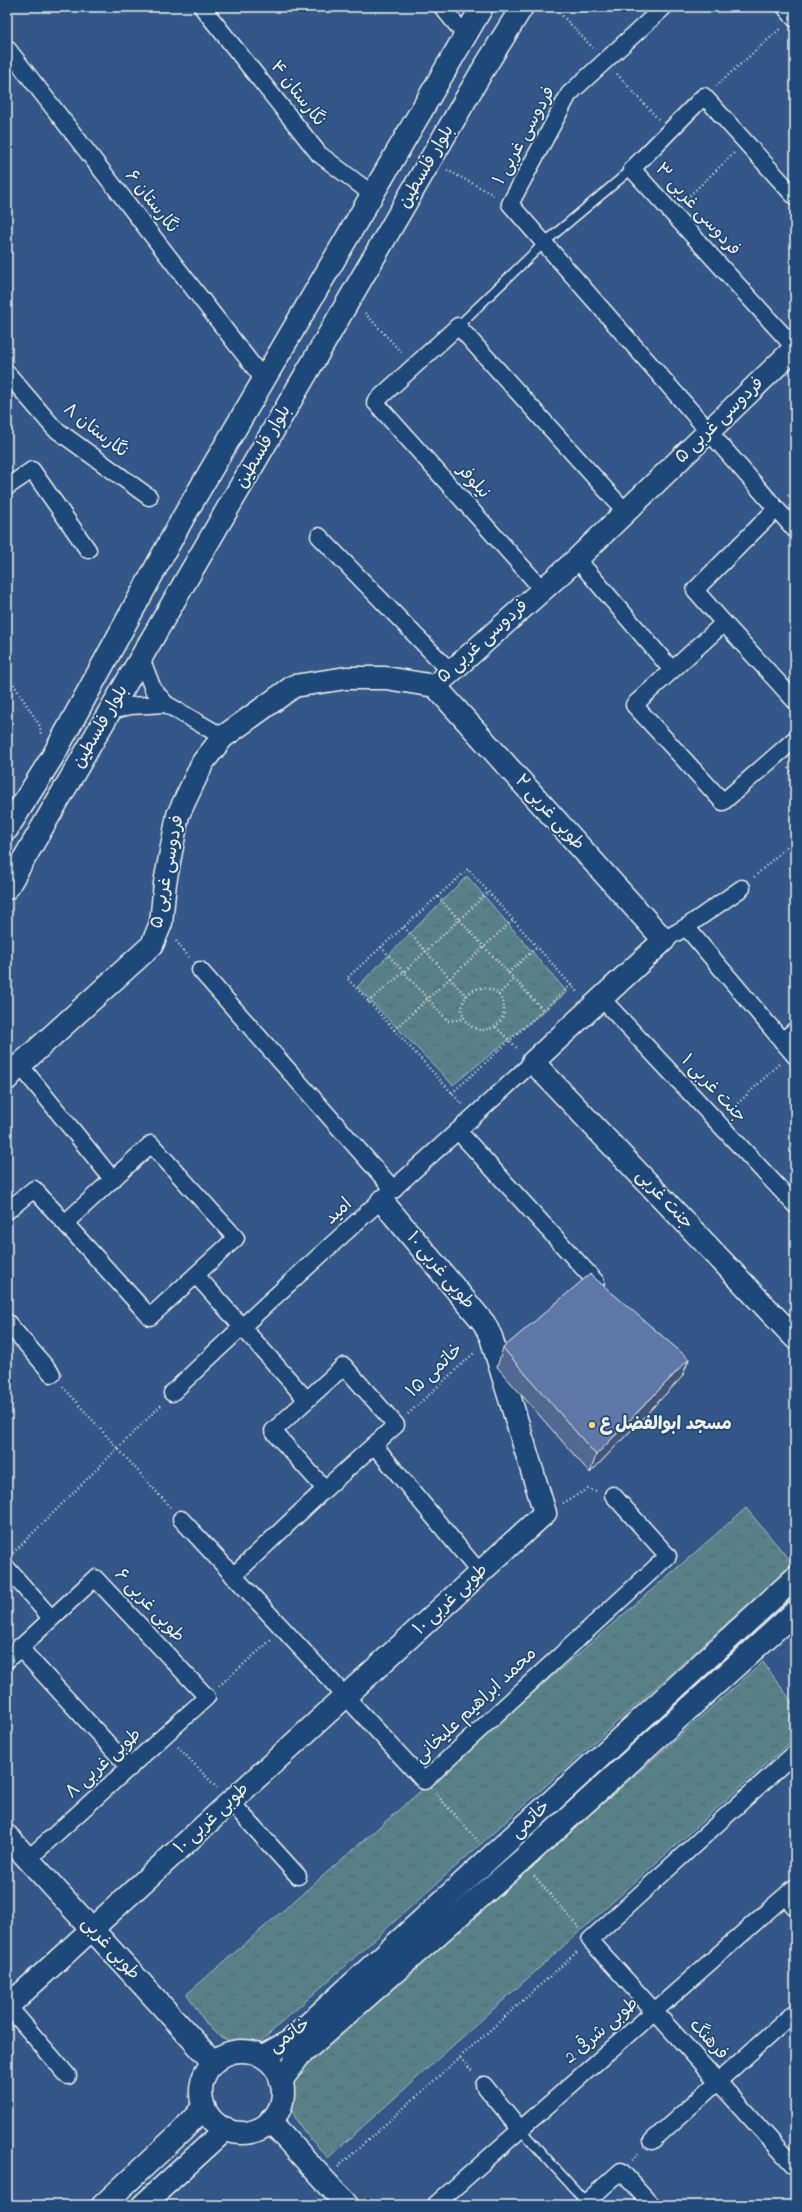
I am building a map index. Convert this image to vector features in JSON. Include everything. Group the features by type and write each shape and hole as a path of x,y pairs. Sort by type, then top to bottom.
{"main road":[{"name":"بلوار فلسطین","path":"7,830 53,756 184,516 482,7"},
{"name":"بلوار فلسطین","path":"7,888 431,162 481,73 522,7"},
{"name":"فردوسی غربی ۵","path":"14,1072 152,945 161,923 165,883 178,815 203,762 223,737 294,686 346,678 386,678 435,686 577,559 795,348"},
{"name":"طوبی غربی ۲","path":"435,686 664,940"},
{"path":"533,1062 664,940"},
{"name":"جنت غربی","path":"533,1062 795,1338"},
{"name":"طوبی غربی ۱۰","path":"7,2007 545,1513 491,1337 484,1323 388,1195"},
{"name":"خاتمی","path":"263,2056 290,2041 795,1578"},
{"name":"خاتمی","path":"281,2081 299,2056 521,1861 795,1612"},
{"name":"طوبی غربی","path":"7,1836 213,2062"},
{"path":"237,2051 250,2052 263,2056 271,2063 281,2081 281,2102 270,2121 261,2128 250,2132 226,2130 213,2120 204,2107 201,2095 202,2083 206,2072 213,2062 224,2055 237,2051"},
{"path":"103,2205 182,2131 204,2107"},
{"path":"270,2121 347,2205"},
{"path":"143,2205 226,2130"}],"street":[{"name":"نگارستان ۴","path":"202,7 319,154 372,194"},
{"path":"442,7 465,35"},
{"name":"فردوسی غربی ۱","path":"510,204 569,94 664,7"},
{"name":"نگارستان ۶","path":"7,48 264,380"},
{"path":"704,96 795,197"},
{"name":"فردوسی غربی ۳","path":"704,96 632,168 795,348"},
{"path":"510,204 708,433 795,530"},
{"path":"414,366 458,326 625,511"},
{"name":"نیلوفر","path":"414,366 375,402 542,589"},
{"name":"نگارستان ۸","path":"7,373 54,428 149,497"},
{"path":"7,486 32,470 88,550"},
{"path":"776,509 695,590 795,701"},
{"path":"319,536 451,672"},
{"path":"577,559 672,670"},
{"path":"724,623 634,705 723,802 795,739"},
{"path":"141,658 153,689 166,704 223,737"},
{"path":"111,711 130,706 166,704"},
{"path":"664,940 686,927 742,888"},
{"path":"686,927 790,1050"},
{"path":"200,970 388,1195"},
{"name":"جنت غربی ۱","path":"597,1004 717,1123 795,1205"},
{"path":"790,1050 795,1030"},
{"name":"امید","path":"172,1393 241,1327 533,1062"},
{"path":"14,1072 112,1180"},
{"path":"458,1131 596,1282"},
{"path":"7,1211 34,1189 150,1317 236,1238 151,1144 65,1223"},
{"path":"196,1275 307,1400"},
{"path":"7,1322 52,1374"},
{"path":"233,1576 325,1489 396,1425 344,1366 273,1431 325,1489"},
{"path":"374,1445 480,1573"},
{"name":"محمد ابراهیم علیخانی","path":"181,1520 424,1781 668,1556 613,1495"},
{"path":"10,1561 51,1618"},
{"name":"طوبی غربی ۶","path":"7,1660 95,1578 207,1697"},
{"path":"20,1647 130,1768"},
{"name":"طوبی غربی ۸","path":"28,1859 207,1697"},
{"path":"590,1940 795,1753"},
{"path":"231,1802 298,1876"},
{"name":"طوبی شرقی 2","path":"435,2205 795,1887"},
{"name":"فرهنگ","path":"590,1940 795,2167"},
{"path":"7,2007 68,2076"},
{"path":"652,2141 718,2081 794,2016"},
{"path":"484,2085 520,2130"},
{"path":"585,2204 620,2171 652,2205"}],"lane":[{"path":"458,326 544,243 632,168"},
{"path":"782,1899 795,1913"},
{"path":"520,2130 585,2204"}],"path":[{"path":"704,96 791,14"},
{"path":"672,212 746,142"},
{"path":"431,162 510,204"},
{"path":"352,297 414,366"},
{"path":"7,674 40,726 43,741 53,756"},
{"path":"742,888 795,839"},
{"path":"473,1117 347,978 381,947 468,870 571,985 597,1004"},
{"path":"368,1002 404,972 425,950 488,892"},
{"path":"438,897 543,1010"},
{"path":"394,1030 429,1000 513,920"},
{"path":"161,923 200,970"},
{"path":"404,927 466,996"},
{"path":"381,947 448,1021 464,1019"},
{"path":"508,973 537,947"},
{"path":"498,995 514,979"},
{"path":"452,1093 571,985"},
{"path":"488,989 498,995 504,1005 503,1017 496,1026 484,1031 473,1028 464,1019 462,1008 466,996 476,990 488,989"},
{"path":"496,1026 509,1041 533,1062"},
{"path":"717,1123 790,1050"},
{"name":"خاتمی ۱۵","path":"396,1425 491,1337"},
{"path":"52,1374 181,1520"},
{"path":"10,1561 172,1393"},
{"path":"545,1513 588,1489 613,1495"},
{"path":"207,1697 282,1629"},
{"path":"166,1735 231,1802"},
{"path":"424,1781 492,1857"},
{"path":"324,2180 590,1940 521,1861"},
{"path":"620,2171 652,2141"}],"green space":[{"path":"467,876 567,992 453,1085 357,987"},
{"path":"746,1508 793,1564 260,2042 233,2042 223,2038 207,2025 187,1994"},
{"path":"763,1662 795,1706 795,1738 328,2158 310,2139 296,2120 291,2099 298,2073"}],"building":[{"name":"مسجد ابوالفضل ع","path":"590,1274 689,1359 596,1455 503,1348"}],"place":[{"name":"مسجد ابوالفضل ع","path":"592,1425"}]}
